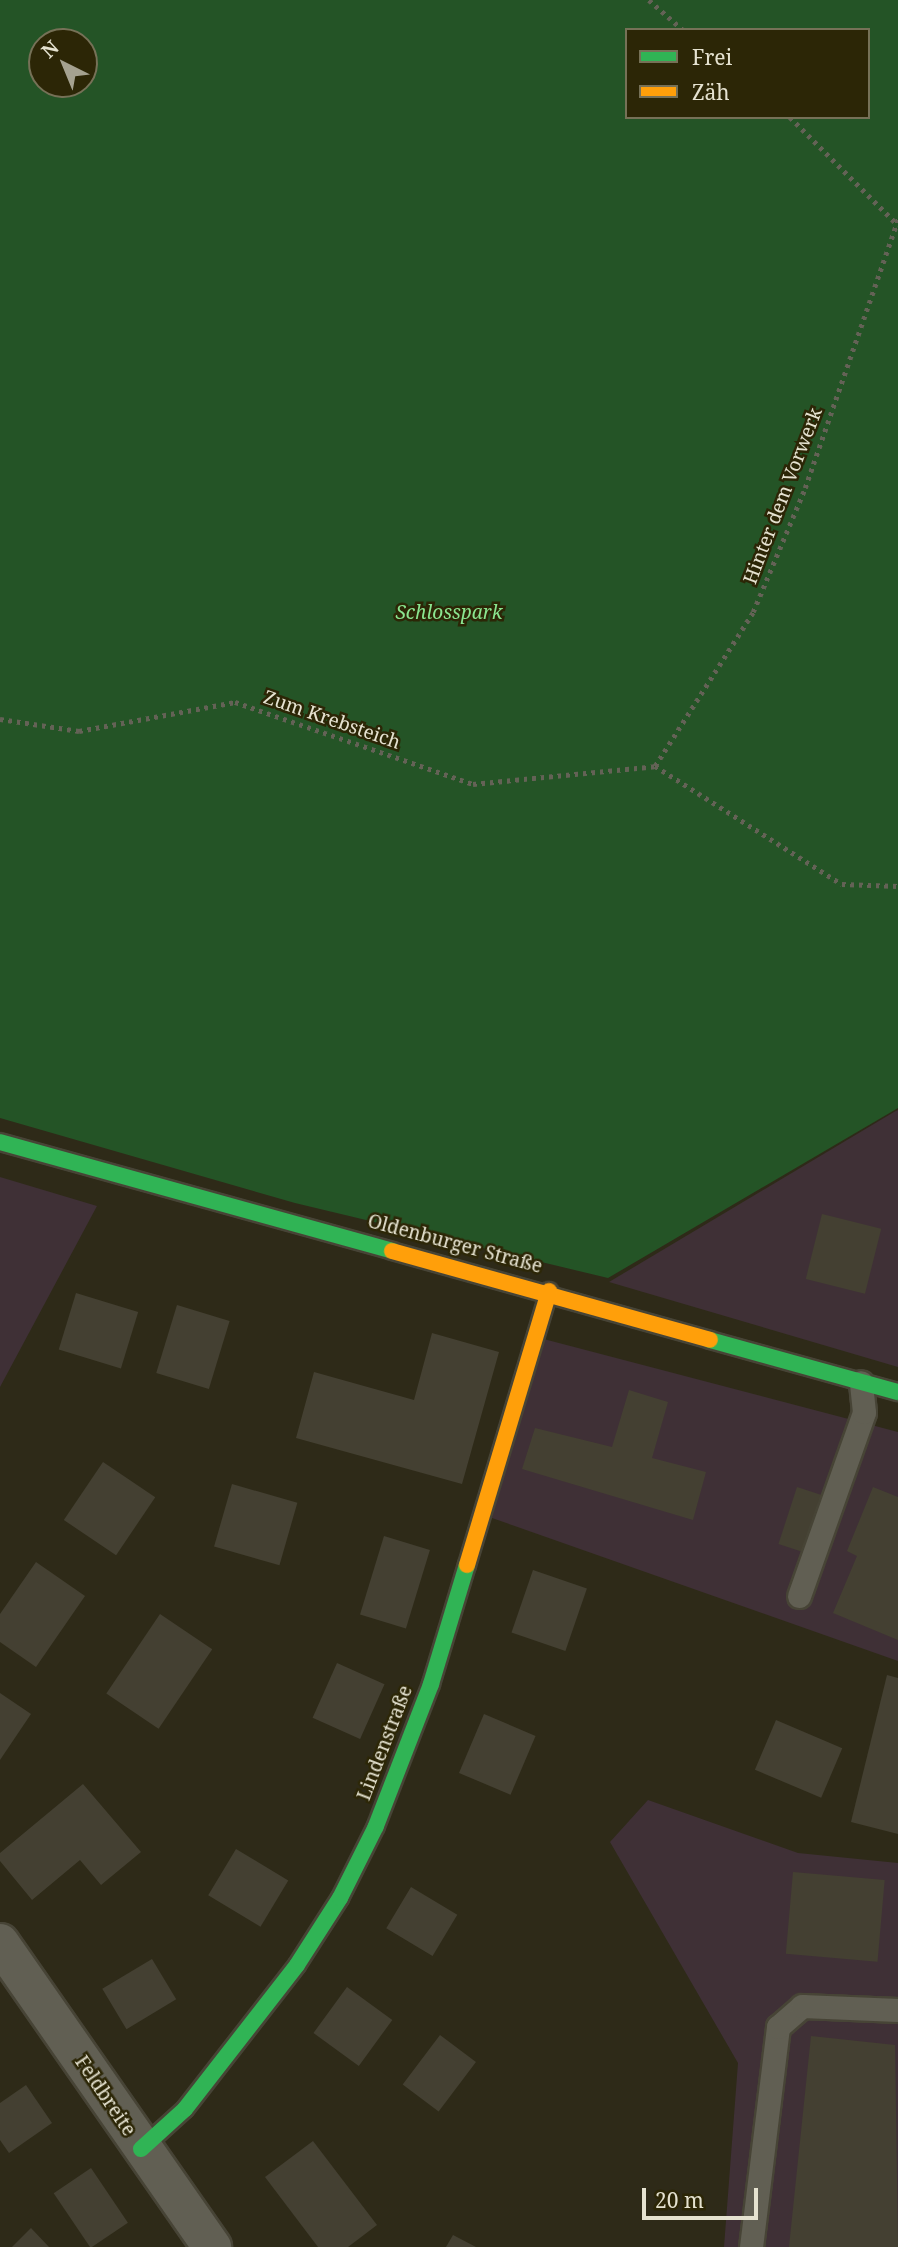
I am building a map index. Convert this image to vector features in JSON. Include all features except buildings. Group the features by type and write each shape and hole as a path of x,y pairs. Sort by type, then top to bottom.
{"street":[{"name":"Oldenburger Straße","path":"0,1142 549,1291 898,1392"},
{"name":"Lindenstraße","path":"141,2150 185,2109 297,1965 340,1898 376,1826 431,1684 549,1291"},
{"name":"Feldbreite","path":"0,1943 210,2246"}],"lane":[{"path":"799,1595 864,1412 861,1382"},
{"path":"751,2247 778,2027 802,2006 898,2010"}],"path":[{"path":"649,0 681,28"},
{"path":"792,119 897,222"},
{"name":"Hinter dem Vorwerk","path":"655,766 753,612 805,488 897,222"},
{"name":"Zum Krebsteich","path":"0,719 79,732 235,702 473,784 655,766"},
{"path":"655,766 842,884 898,886"}],"shaded area":[{"path":"898,1110 898,1367 609,1282 894,1112"},
{"path":"0,1177 97,1206 0,1387"},
{"path":"536,1337 898,1432 898,1661 492,1518"},
{"path":"648,1800 798,1853 898,1863 898,2247 724,2247 738,2063 610,1842"}],"green space":[{"name":"Schlosspark","path":"0,0 898,0 898,1108 608,1278 295,1203 0,1118"}],"traffic: fast":[{"path":"0,1142 392,1251"},
{"path":"710,1340 898,1392"},
{"path":"141,2149 185,2109 297,1965 340,1898 376,1826 431,1684 467,1565"}],"traffic: slow":[{"path":"392,1251 710,1340"},
{"path":"467,1565 549,1291"}]}
